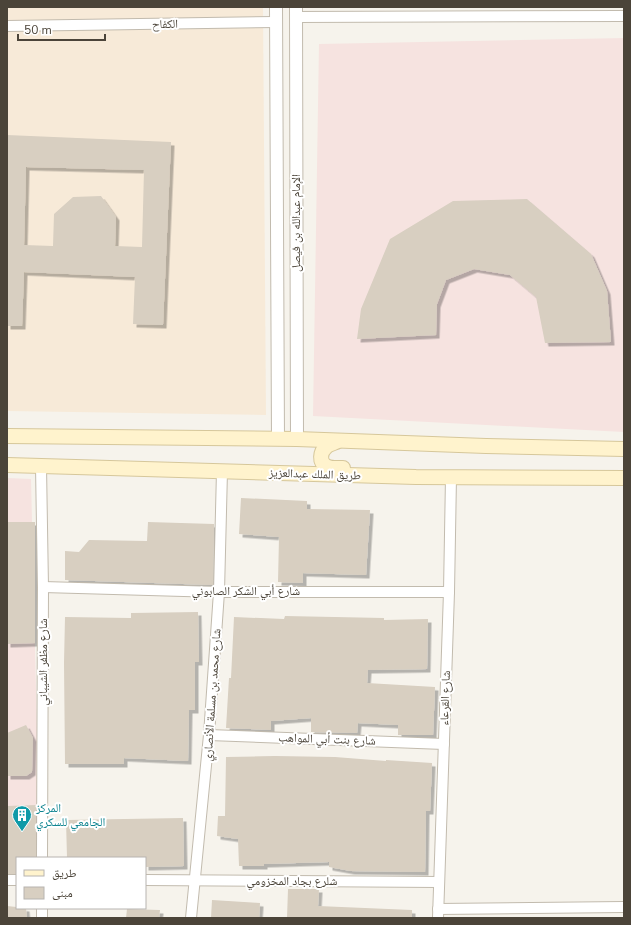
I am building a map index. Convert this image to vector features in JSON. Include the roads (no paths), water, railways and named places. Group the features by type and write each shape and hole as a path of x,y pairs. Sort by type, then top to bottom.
{"main road":[{"path":"7,436 278,439 624,449"},
{"path":"339,441 327,446 322,453 321,460 325,466 331,468 476,471 528,477"},
{"name":"طريق الملك عبدالعزيز","path":"7,465 382,477 624,478"}],"street":[{"name":"الإمام عبدالله بن فيصل","path":"276,7 278,439"},
{"name":"الإمام عبدالله بن فيصل","path":"296,12 297,440"},
{"path":"296,12 624,16"},
{"name":"الكفاح","path":"7,26 276,22"},
{"name":"شارع مظفر الشيباني","path":"41,466 43,587 42,857"},
{"name":"شارع محمد بن مسلمة الأنصاري","path":"191,918 209,735 219,592 222,471"},
{"name":"شارع القرعاء","path":"438,914 449,592 451,477"},
{"name":"شارع أبي الشكر الصابوني","path":"43,587 219,592 449,592"},
{"name":"شارع بنت أبي المواهب","path":"209,735 444,744"},
{"name":"شلرع بجاد المخزومي","path":"146,880 439,882"},
{"path":"438,914 624,907"}],"place":[{"name":"المركز الجامعي للسكري","path":"22,832"}]}
